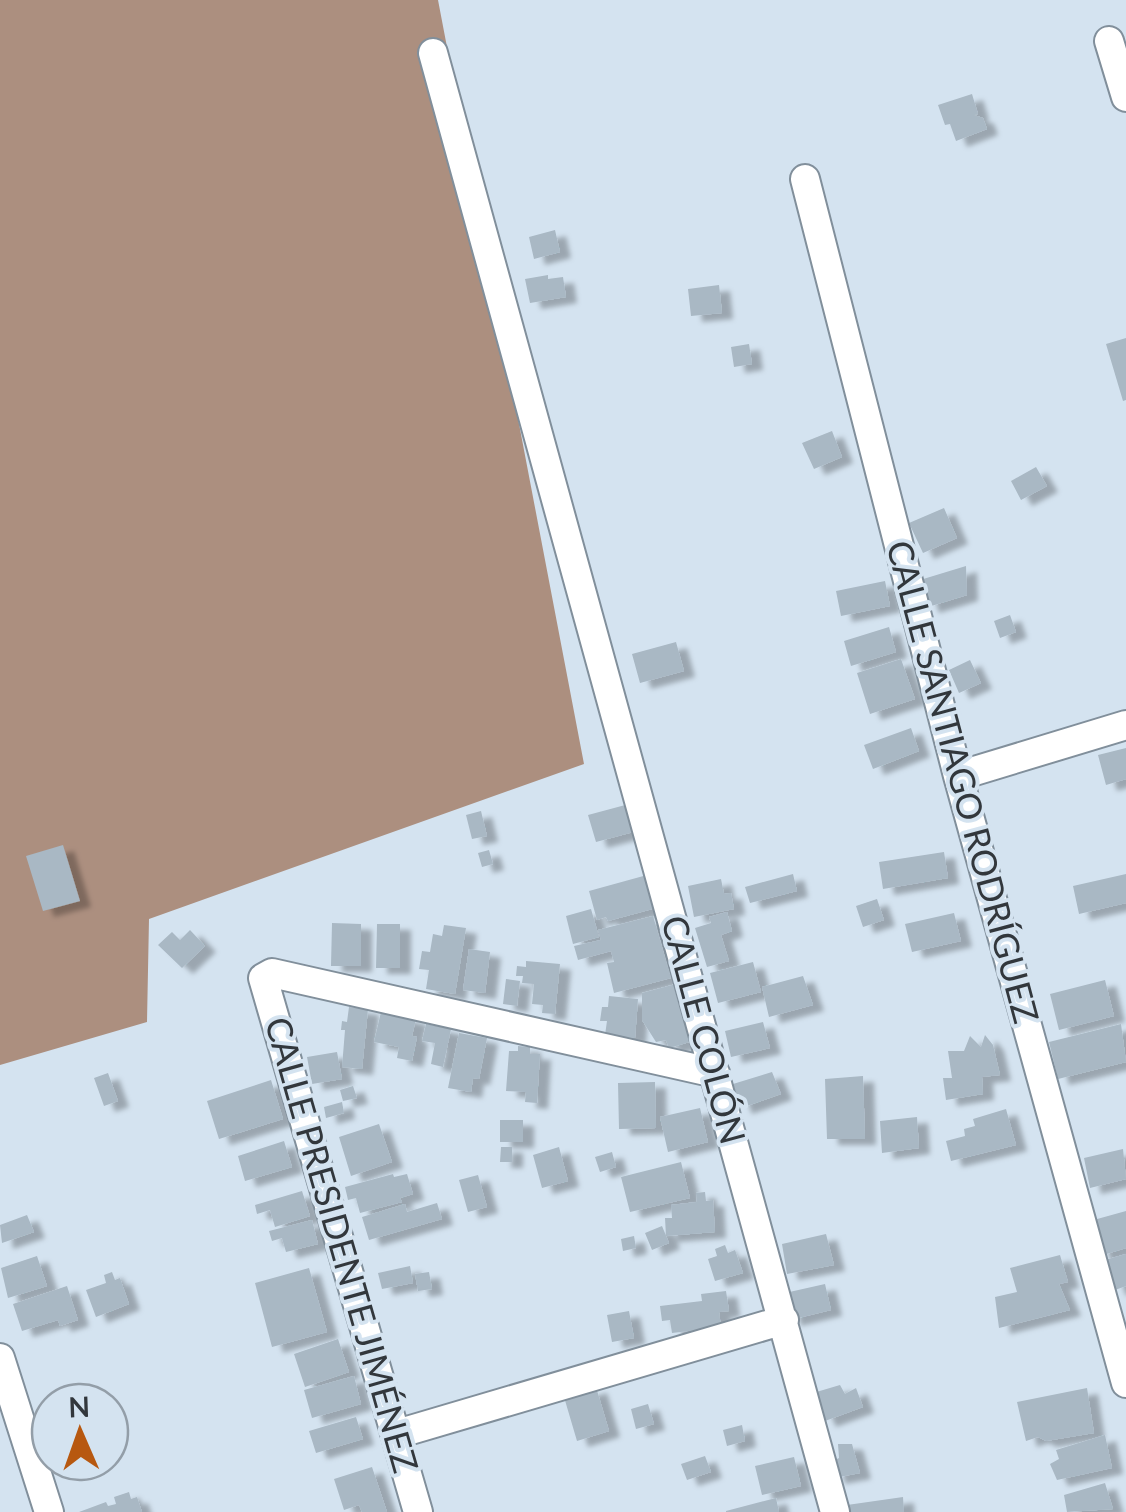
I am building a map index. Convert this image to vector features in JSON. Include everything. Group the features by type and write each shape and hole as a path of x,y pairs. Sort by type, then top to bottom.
{"street":[{"path":"1109,41 1126,97"},
{"name":"CALLE COLÓN","path":"433,52 835,1512"},
{"name":"CALLE SANTIAGO RODRÍGUEZ","path":"805,179 958,776 1126,1383"},
{"path":"958,776 1126,724"},
{"name":"CALLE PRESIDENTE JIMÉNEZ","path":"418,1512 263,978 272,973 715,1073"},
{"path":"397,1434 784,1320"},
{"path":"0,1358 49,1512"}],"shaded area":[{"path":"0,0 438,0 584,764 149,919 147,1022 0,1065"}],"building":[{"path":"972,94 978,114 974,115 983,118 987,129 956,141 938,105"},
{"path":"555,230 560,252 534,259 529,237"},
{"path":"548,275 548,279 563,277 566,297 530,303 525,279"},
{"path":"719,285 722,313 691,316 688,289"},
{"path":"1126,338 1126,400 1123,401 1106,344"},
{"path":"749,344 752,364 734,367 731,347"},
{"path":"832,431 842,457 814,469 802,443"},
{"path":"1036,467 1047,486 1021,500 1011,481"},
{"path":"944,508 957,538 923,553 909,523"},
{"path":"966,566 967,595 928,607 920,580"},
{"path":"885,581 890,606 841,616 836,591"},
{"path":"1010,615 1016,632 1000,638 994,621"},
{"path":"889,627 896,652 851,666 844,641"},
{"path":"676,642 684,671 640,683 632,654"},
{"path":"901,659 915,699 870,714 857,673"},
{"path":"970,660 981,683 959,693 949,670"},
{"path":"911,728 919,751 873,769 864,745"},
{"path":"1126,748 1126,779 1106,785 1098,755"},
{"path":"629,804 637,831 596,842 588,815"},
{"path":"481,811 487,836 472,839 466,815"},
{"path":"63,845 80,901 43,911 26,856"},
{"path":"489,850 493,864 482,867 478,853"},
{"path":"944,852 948,878 883,889 879,862"},
{"path":"793,874 797,891 750,903 745,887"},
{"path":"1126,874 1126,903 1079,914 1073,886"},
{"path":"647,875 656,908 608,921 606,917 597,920 589,891"},
{"path":"721,879 724,894 731,893 734,909 694,917 688,886"},
{"path":"877,899 884,920 863,927 856,906"},
{"path":"591,909 599,937 573,944 566,916"},
{"path":"727,912 732,931 721,935 729,961 707,967 695,928 711,923 709,917"},
{"path":"954,913 961,941 912,952 905,924"},
{"path":"653,916 671,978 614,993 607,963 614,962 611,951 578,960 574,946 601,940 598,930"},
{"path":"332,923 361,924 361,966 331,966"},
{"path":"377,924 400,924 400,968 376,968"},
{"path":"444,925 466,928 455,994 426,989 429,970 419,969 422,951 430,952 433,934 442,936"},
{"path":"190,930 205,946 182,968 158,945 172,932 180,940"},
{"path":"469,949 490,952 485,993 463,990"},
{"path":"526,961 560,964 555,1014 542,1013 543,1005 532,1004 534,984 522,983 523,976 516,976 517,966 526,967"},
{"path":"753,962 761,992 718,1003 710,973"},
{"path":"803,976 813,1005 769,1017 762,987"},
{"path":"506,979 520,981 517,1006 503,1004"},
{"path":"1105,980 1114,1016 1059,1030 1050,994"},
{"path":"676,984 693,1041 669,1048 666,1040 656,1042 642,1020 642,993"},
{"path":"609,996 638,999 635,1038 605,1035 607,1021 600,1021"},
{"path":"349,1007 368,1009 362,1069 342,1067 342,1021 347,1022"},
{"path":"381,1012 416,1019 412,1061 397,1058 399,1047 374,1042"},
{"path":"763,1022 770,1048 731,1057 725,1031"},
{"path":"426,1024 451,1029 443,1067 431,1064 435,1043 422,1041"},
{"path":"1121,1024 1126,1062 1058,1079 1049,1042"},
{"path":"459,1033 487,1038 479,1079 473,1078 471,1092 448,1088"},
{"path":"985,1035 993,1045 1000,1075 982,1077 983,1094 946,1100 943,1078 952,1078 948,1051 964,1051 970,1036 981,1047"},
{"path":"518,1046 530,1047 530,1054 540,1054 537,1103 525,1102 526,1092 506,1091 509,1051 518,1051"},
{"path":"337,1052 342,1079 312,1084 307,1057"},
{"path":"772,1072 781,1094 741,1108 733,1084"},
{"path":"108,1073 118,1101 104,1106 94,1078"},
{"path":"863,1076 865,1139 827,1139 825,1079"},
{"path":"271,1080 283,1119 219,1139 207,1101"},
{"path":"655,1082 656,1128 619,1129 618,1083"},
{"path":"353,1086 357,1098 343,1101 340,1090"},
{"path":"342,1102 344,1113 326,1118 324,1107"},
{"path":"700,1108 708,1142 668,1152 660,1117"},
{"path":"1006,1109 1016,1145 951,1161 946,1141 965,1136 964,1129 975,1126 973,1119"},
{"path":"917,1117 919,1148 882,1153 880,1121"},
{"path":"500,1120 523,1120 523,1142 500,1142"},
{"path":"379,1124 392,1162 351,1176 339,1137"},
{"path":"284,1141 292,1167 245,1181 238,1156"},
{"path":"501,1147 512,1147 512,1162 500,1162"},
{"path":"559,1147 568,1181 542,1188 533,1155"},
{"path":"1123,1149 1126,1179 1090,1188 1084,1158"},
{"path":"612,1152 616,1167 600,1172 595,1157"},
{"path":"681,1162 690,1198 630,1212 621,1177"},
{"path":"407,1174 413,1194 400,1198 402,1202 360,1213 356,1198 348,1200 345,1187"},
{"path":"478,1175 487,1207 468,1212 459,1180"},
{"path":"302,1191 310,1216 275,1227 270,1210 257,1214 255,1205"},
{"path":"705,1192 706,1201 713,1200 715,1232 666,1236 665,1218 672,1218 671,1205 697,1202 696,1193"},
{"path":"437,1203 442,1219 369,1240 362,1217 405,1204 407,1212"},
{"path":"1126,1211 1126,1248 1100,1256 1090,1221"},
{"path":"27,1215 34,1232 2,1243 0,1225"},
{"path":"312,1220 318,1244 286,1252 282,1238 272,1241 269,1231"},
{"path":"662,1226 669,1243 652,1250 645,1233"},
{"path":"826,1234 834,1265 787,1274 782,1244"},
{"path":"634,1236 636,1248 623,1251 621,1239"},
{"path":"725,1245 728,1253 735,1250 743,1273 715,1281 708,1259 717,1256 715,1249"},
{"path":"1126,1254 1126,1286 1115,1290 1105,1260"},
{"path":"1060,1255 1068,1282 1059,1284 1070,1310 999,1328 995,1297 1017,1292 1010,1268"},
{"path":"37,1256 47,1286 8,1298 1,1268"},
{"path":"410,1266 413,1283 382,1289 378,1273"},
{"path":"309,1268 327,1332 272,1347 255,1283"},
{"path":"112,1272 115,1280 120,1278 129,1304 96,1317 86,1290 106,1283 104,1275"},
{"path":"429,1272 432,1289 418,1291 415,1274"},
{"path":"825,1284 831,1310 790,1320 785,1293"},
{"path":"67,1286 78,1320 60,1326 58,1320 22,1331 13,1304"},
{"path":"726,1291 729,1311 719,1312 721,1327 672,1333 670,1320 662,1321 660,1306 702,1301 701,1294"},
{"path":"629,1311 634,1338 612,1342 607,1315"},
{"path":"338,1339 349,1372 305,1387 294,1354"},
{"path":"354,1376 361,1404 312,1418 304,1390"},
{"path":"840,1385 845,1394 856,1388 863,1407 825,1421 813,1393"},
{"path":"596,1387 609,1431 577,1441 564,1397"},
{"path":"1087,1388 1094,1433 1026,1441 1017,1402"},
{"path":"648,1404 654,1424 636,1429 631,1409"},
{"path":"356,1417 363,1439 316,1453 309,1431"},
{"path":"742,1425 745,1441 727,1446 723,1430"},
{"path":"1105,1435 1112,1468 1057,1480 1050,1464 1059,1459 1056,1450"},
{"path":"838,1444 852,1444 860,1473 834,1478 831,1462 839,1458"},
{"path":"705,1456 711,1472 687,1480 681,1464"},
{"path":"794,1457 801,1486 762,1495 755,1466"},
{"path":"372,1467 387,1512 362,1512 359,1505 344,1510 334,1479"},
{"path":"1105,1483 1113,1509 1067,1512 1064,1495"},
{"path":"129,1492 131,1499 137,1497 142,1512 79,1512 106,1502 108,1506 116,1504 114,1497"},
{"path":"903,1497 904,1512 842,1512 840,1506"},
{"path":"776,1498 779,1512 726,1512 726,1511"}]}
